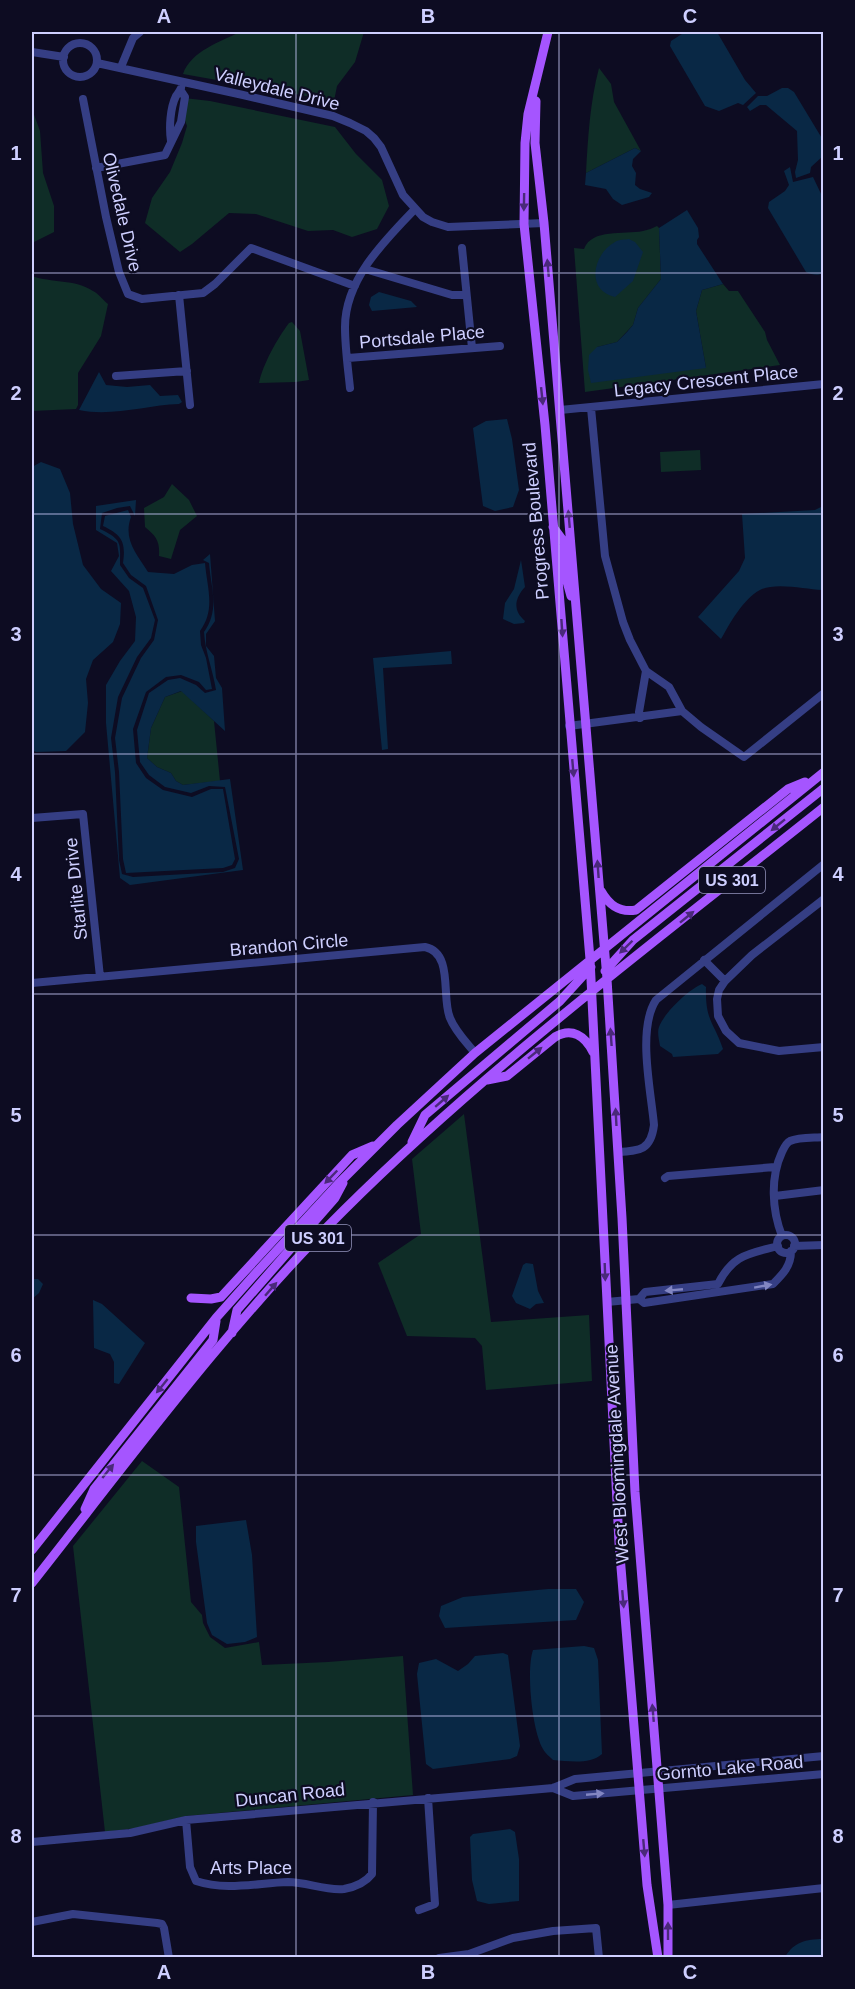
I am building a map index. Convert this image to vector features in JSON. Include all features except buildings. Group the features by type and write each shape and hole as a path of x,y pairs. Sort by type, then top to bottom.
{"main road":[{"name":"Progress Boulevard","path":"548,32 528,114 525,143 524,224 545,425 590,964"},
{"name":"Progress Boulevard","path":"538,80 535,143 544,223 587,723 604,948"},
{"path":"545,425 549,417 560,410"},
{"path":"553,527 564,542 566,578 571,595 579,683 584,692"},
{"path":"600,889 605,898 619,910 636,910 788,789 821,774"},
{"name":"US 301","path":"32,1550 216,1318 348,1173 475,1053 590,964 604,948 821,774"},
{"path":"595,990 633,940 824,788"},
{"name":"US 301","path":"607,974 824,807"},
{"name":"West Bloomingdale Avenue","path":"604,948 618,1152 638,1544 668,1905 668,1958"},
{"path":"409,1148 425,1115 560,1001 590,964"},
{"name":"West Bloomingdale Avenue","path":"590,964 595,990 593,1016 619,1543 638,1791 647,1885 658,1958"},
{"name":"US 301","path":"32,1583 232,1333 306,1250 409,1148 485,1081 595,990"},
{"path":"485,1081 507,1076 555,1037 567,1032 584,1038 595,1056"},
{"path":"191,1298 211,1299 221,1296 352,1155 378,1144"},
{"path":"232,1333 237,1310 335,1198 348,1173"},
{"path":"80,1522 94,1489 213,1340 216,1318"},
{"path":"619,1543 638,1544"}],"street":[{"path":"121,67 133,38 140,32"},
{"path":"83,44 94,51 97,63 90,74 77,76 67,70 64,57 71,46 83,44"},
{"path":"32,52 64,57"},
{"name":"Valleydale Drive","path":"97,63 333,116 366,131 381,147 403,195 423,217 432,222 448,227 544,223"},
{"path":"96,168 165,155 181,122 183,81"},
{"path":"171,141 169,132 173,109 176,95 181,92"},
{"name":"Olivedale Drive","path":"83,99 119,272 128,294 142,299 203,293 251,248 355,286"},
{"path":"173,109 182,111"},
{"path":"350,388 345,326 350,294 383,242 415,209"},
{"path":"462,248 472,348"},
{"path":"365,269 452,295 466,295"},
{"path":"180,295 190,405"},
{"name":"Portsdale Place","path":"348,358 500,346"},
{"path":"116,376 187,371"},
{"name":"Legacy Crescent Place","path":"560,410 824,384"},
{"name":"Legacy Crescent Place","path":"591,408 605,556 623,622 646,671 669,687 682,711 744,757 824,693"},
{"path":"640,718 646,671"},
{"path":"569,726 682,711"},
{"name":"Starlite Drive","path":"32,818 83,814 99,977"},
{"path":"618,1152 642,1149 647,1146 653,1136 646,1034 652,1006 660,995 824,864"},
{"path":"824,899 752,955 725,981 719,990 718,1016 726,1031 739,1043 779,1051 824,1047"},
{"name":"Brandon Circle","path":"32,984 429,948 442,961 446,1008 450,1019 475,1053"},
{"path":"704,960 725,981"},
{"path":"782,1236 778,1225 773,1178 775,1167 786,1144 791,1141 824,1137"},
{"path":"665,1178 775,1167"},
{"path":"775,1196 824,1190"},
{"path":"607,1302 639,1299 644,1303 773,1284 784,1273 791,1260 793,1248 792,1238 787,1235 782,1236 778,1240 778,1246 783,1252 793,1248 824,1245"},
{"path":"639,1299 645,1292 718,1284 738,1258 778,1246"},
{"name":"Gornto Lake Road","path":"658,1771 824,1756"},
{"name":"Duncan Road","path":"32,1842 130,1833 186,1820 553,1788 575,1779 658,1771"},
{"name":"Gornto Lake Road","path":"638,1791 824,1774"},
{"name":"Duncan Road","path":"553,1788 573,1796 638,1791"},
{"path":"420,1910 435,1904 428,1798"},
{"name":"Arts Place","path":"186,1820 190,1867 196,1881 211,1886 252,1886 290,1882 343,1889 367,1880 372,1874 373,1802"},
{"path":"668,1905 824,1888"},
{"path":"32,1922 73,1914 157,1923 164,1928 169,1958"},
{"path":"439,1958 469,1954 513,1938 596,1928 599,1958"}],"green space":[{"path":"240,32 364,32 355,62 337,86 334,101 183,74 192,59 199,53"},
{"path":"599,68 611,84 614,102 641,151 635,148 586,173 591,107"},
{"path":"184,98 210,101 335,127 356,154 382,180 389,206 377,229 352,237 333,230 308,231 256,214 229,213 180,252 145,223 152,198 170,172 182,143 187,126 181,109"},
{"path":"32,109 40,131 43,173 54,206 54,232 32,243"},
{"path":"657,226 659,228 661,279 638,308 633,325 617,342 597,347 706,368 696,311 702,290 723,284 729,291 738,291 765,332 780,365 585,392 574,248 584,249 588,242 601,235 643,231"},
{"path":"32,276 86,287 108,304 101,336 78,373 76,409 32,411"},
{"path":"292,322 300,331 309,380 259,383 271,352 284,329"},
{"path":"700,450 701,470 661,472 660,452"},
{"path":"172,484 189,500 197,516 180,530 171,559 159,556 156,539 145,527 144,508 164,497"},
{"path":"182,691 214,721 220,781 183,785 176,781 171,773 157,767 147,758 151,728 165,697"},
{"path":"464,1114 491,1322 589,1315 592,1381 486,1390 482,1346 475,1338 407,1336 378,1263 421,1234 412,1159"},
{"path":"142,1461 179,1487 191,1602 202,1615 210,1637 225,1648 259,1642 262,1665 403,1656 413,1795 186,1816 136,1828 105,1832 73,1546"}],"water":[{"path":"685,32 717,32 745,80 756,93 743,105 738,103 719,111 705,106 670,46 671,41"},
{"path":"782,88 788,88 794,92 823,140 823,156 811,167 810,173 796,178 797,131 766,105 760,105 750,111 747,107 758,96 767,96"},
{"path":"635,148 641,151 633,159 632,166 636,173 635,185 652,193 649,197 622,205 613,199 606,189 585,185 586,173"},
{"path":"790,167 793,182 813,177 823,198 824,273 822,274 815,275 806,272 768,208 769,202 785,191 789,185 784,171"},
{"path":"687,210 698,228 697,244 723,284 702,290 696,311 706,368 591,383 588,370 589,355 597,347 617,342 627,332 633,325 638,308 661,279 659,228"},
{"path":"629,239 635,242 643,252 633,281 615,297 605,293 599,287 596,280 597,263 607,248 617,241"},
{"path":"379,292 411,301 417,307 372,311 369,305 371,297"},
{"path":"99,372 106,385 127,387 150,385 160,396 178,395 182,402 117,411 79,410"},
{"path":"507,419 519,490 513,507 495,511 483,506 473,428 486,421"},
{"path":"41,462 60,469 70,493 73,524 83,565 101,589 121,603 120,624 113,642 93,660 86,679 88,703 85,732 66,751 36,752 32,750 32,467"},
{"path":"136,500 135,516 130,506 102,513 100,529 113,536 119,543 120,565 129,578 143,588 155,620 151,638 137,657 118,697 111,738 119,860 122,874 133,877 223,872 235,868 239,859 225,787 209,786 191,793 165,787 149,775 140,762 137,730 149,693 168,680 180,678 196,685 205,693 216,690 206,646 214,656 216,678 222,688 225,731 181,691 165,697 151,728 147,758 157,767 171,773 176,781 183,785 230,779 243,870 130,885 120,878 106,723 106,685 135,641 136,617 129,591 111,571 119,556 117,543 96,530 96,506"},
{"path":"823,506 824,579 822,590 774,586 760,590 743,605 721,639 698,617 739,571 745,558 742,514 815,510"},
{"path":"128,510 131,517 129,532 132,546 148,572 174,574 192,565 205,563 209,606 208,615 200,631 201,645 212,689 206,690 199,682 181,675 166,677 146,692 133,729 136,763 146,778 163,790 192,797 211,789 223,789 235,859 232,865 223,868 126,873 123,859 115,738 122,698 141,658 154,640 158,620 146,586 131,575 123,563 124,550 121,540 115,533 103,526 105,516"},
{"path":"210,554 212,586 209,563 203,560"},
{"path":"521,560 525,587 516,605 518,613 525,621 514,624 503,619 505,603 514,589"},
{"path":"213,594 215,621 206,634 206,646 204,632 212,615"},
{"path":"451,651 452,664 383,668 388,749 382,750 373,658"},
{"path":"702,984 706,987 707,1007 723,1049 718,1054 673,1057 660,1046 659,1027 677,1002"},
{"path":"533,1264 538,1291 544,1303 536,1304 530,1309 516,1303 512,1296 523,1265"},
{"path":"32,1279 38,1279 43,1284 39,1293 32,1299"},
{"path":"93,1300 102,1304 145,1343 119,1384 114,1383 114,1362 110,1354 94,1348"},
{"path":"246,1520 252,1555 257,1637 245,1642 227,1644 212,1635 207,1623 196,1542 196,1526"},
{"path":"548,1589 576,1589 584,1602 576,1620 445,1628 439,1616 441,1606 463,1597"},
{"path":"584,1646 594,1648 598,1660 602,1754 585,1761 553,1760 543,1749 539,1740 533,1715 530,1671 533,1650"},
{"path":"503,1653 508,1655 520,1746 517,1756 510,1759 433,1769 426,1764 417,1674 419,1663 436,1659 458,1671 475,1656"},
{"path":"510,1829 515,1832 519,1859 519,1901 489,1904 477,1901 472,1880 470,1837 473,1834"},
{"path":"823,1939 823,1957 785,1957 801,1942"}]}
